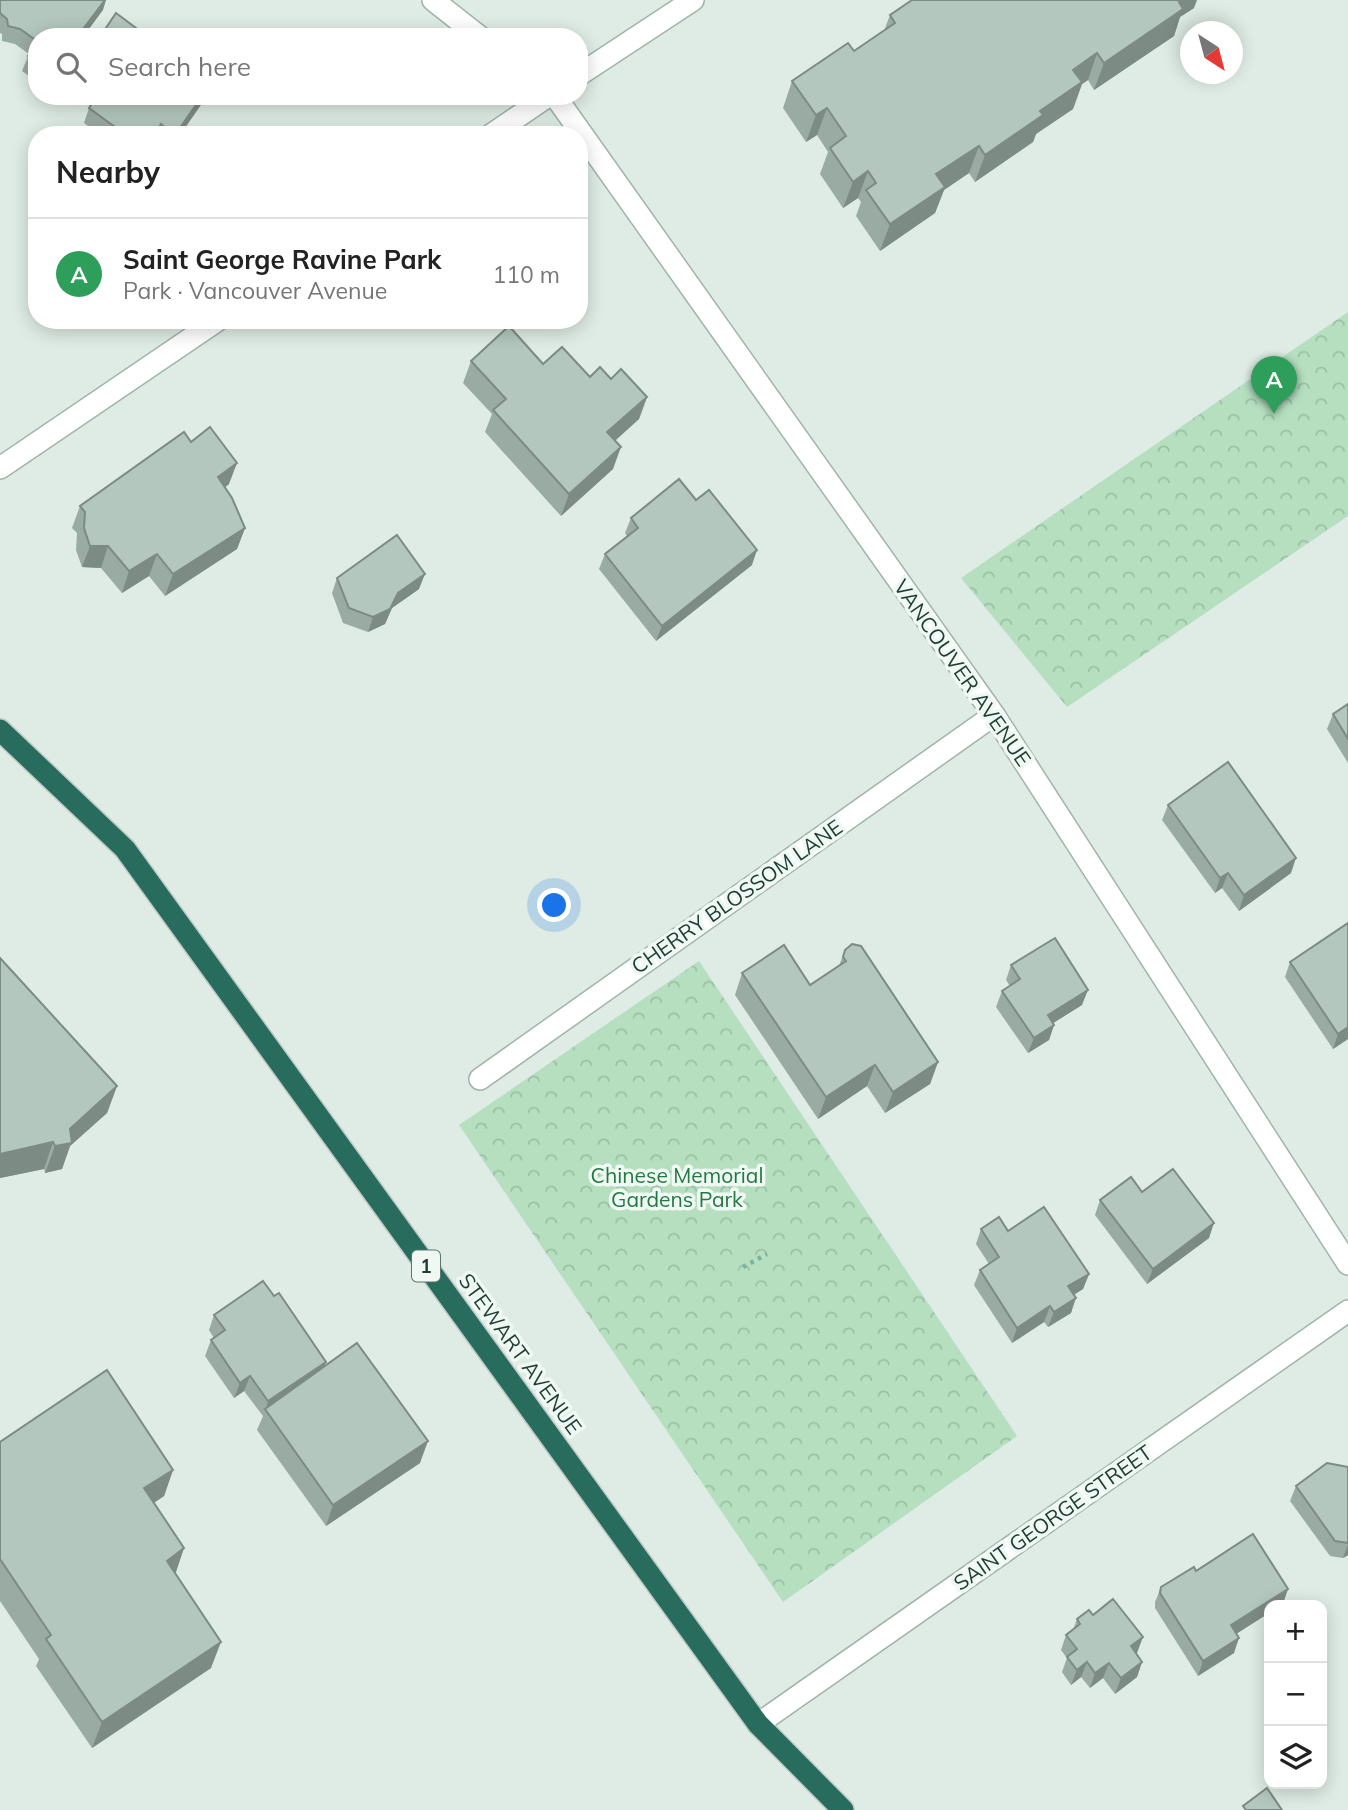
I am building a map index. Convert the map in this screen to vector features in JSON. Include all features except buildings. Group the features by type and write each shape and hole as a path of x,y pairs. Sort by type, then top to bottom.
{"highway":[{"name":"STEWART AVENUE","path":"0,730 125,849 758,1724 843,1810"}],"street":[{"path":"433,0 469,28"},
{"path":"588,69 693,0"},
{"path":"504,126 535,105"},
{"name":"VANCOUVER AVENUE","path":"561,105 576,126"},
{"name":"VANCOUVER AVENUE","path":"588,143 994,715 1348,1264"},
{"path":"0,468 205,329"},
{"name":"CHERRY BLOSSOM LANE","path":"480,1079 994,715"},
{"name":"SAINT GEORGE STREET","path":"758,1724 1348,1311"}],"path":[{"path":"743,1267 767,1254"}],"green space":[{"path":"1348,312 1348,516 1067,707 961,578"},
{"name":"Chinese Memorial Gardens Park","path":"699,961 1017,1436 783,1602 459,1125"}],"place":[{"name":"Saint George Ravine Park","path":"1274,414"}]}
